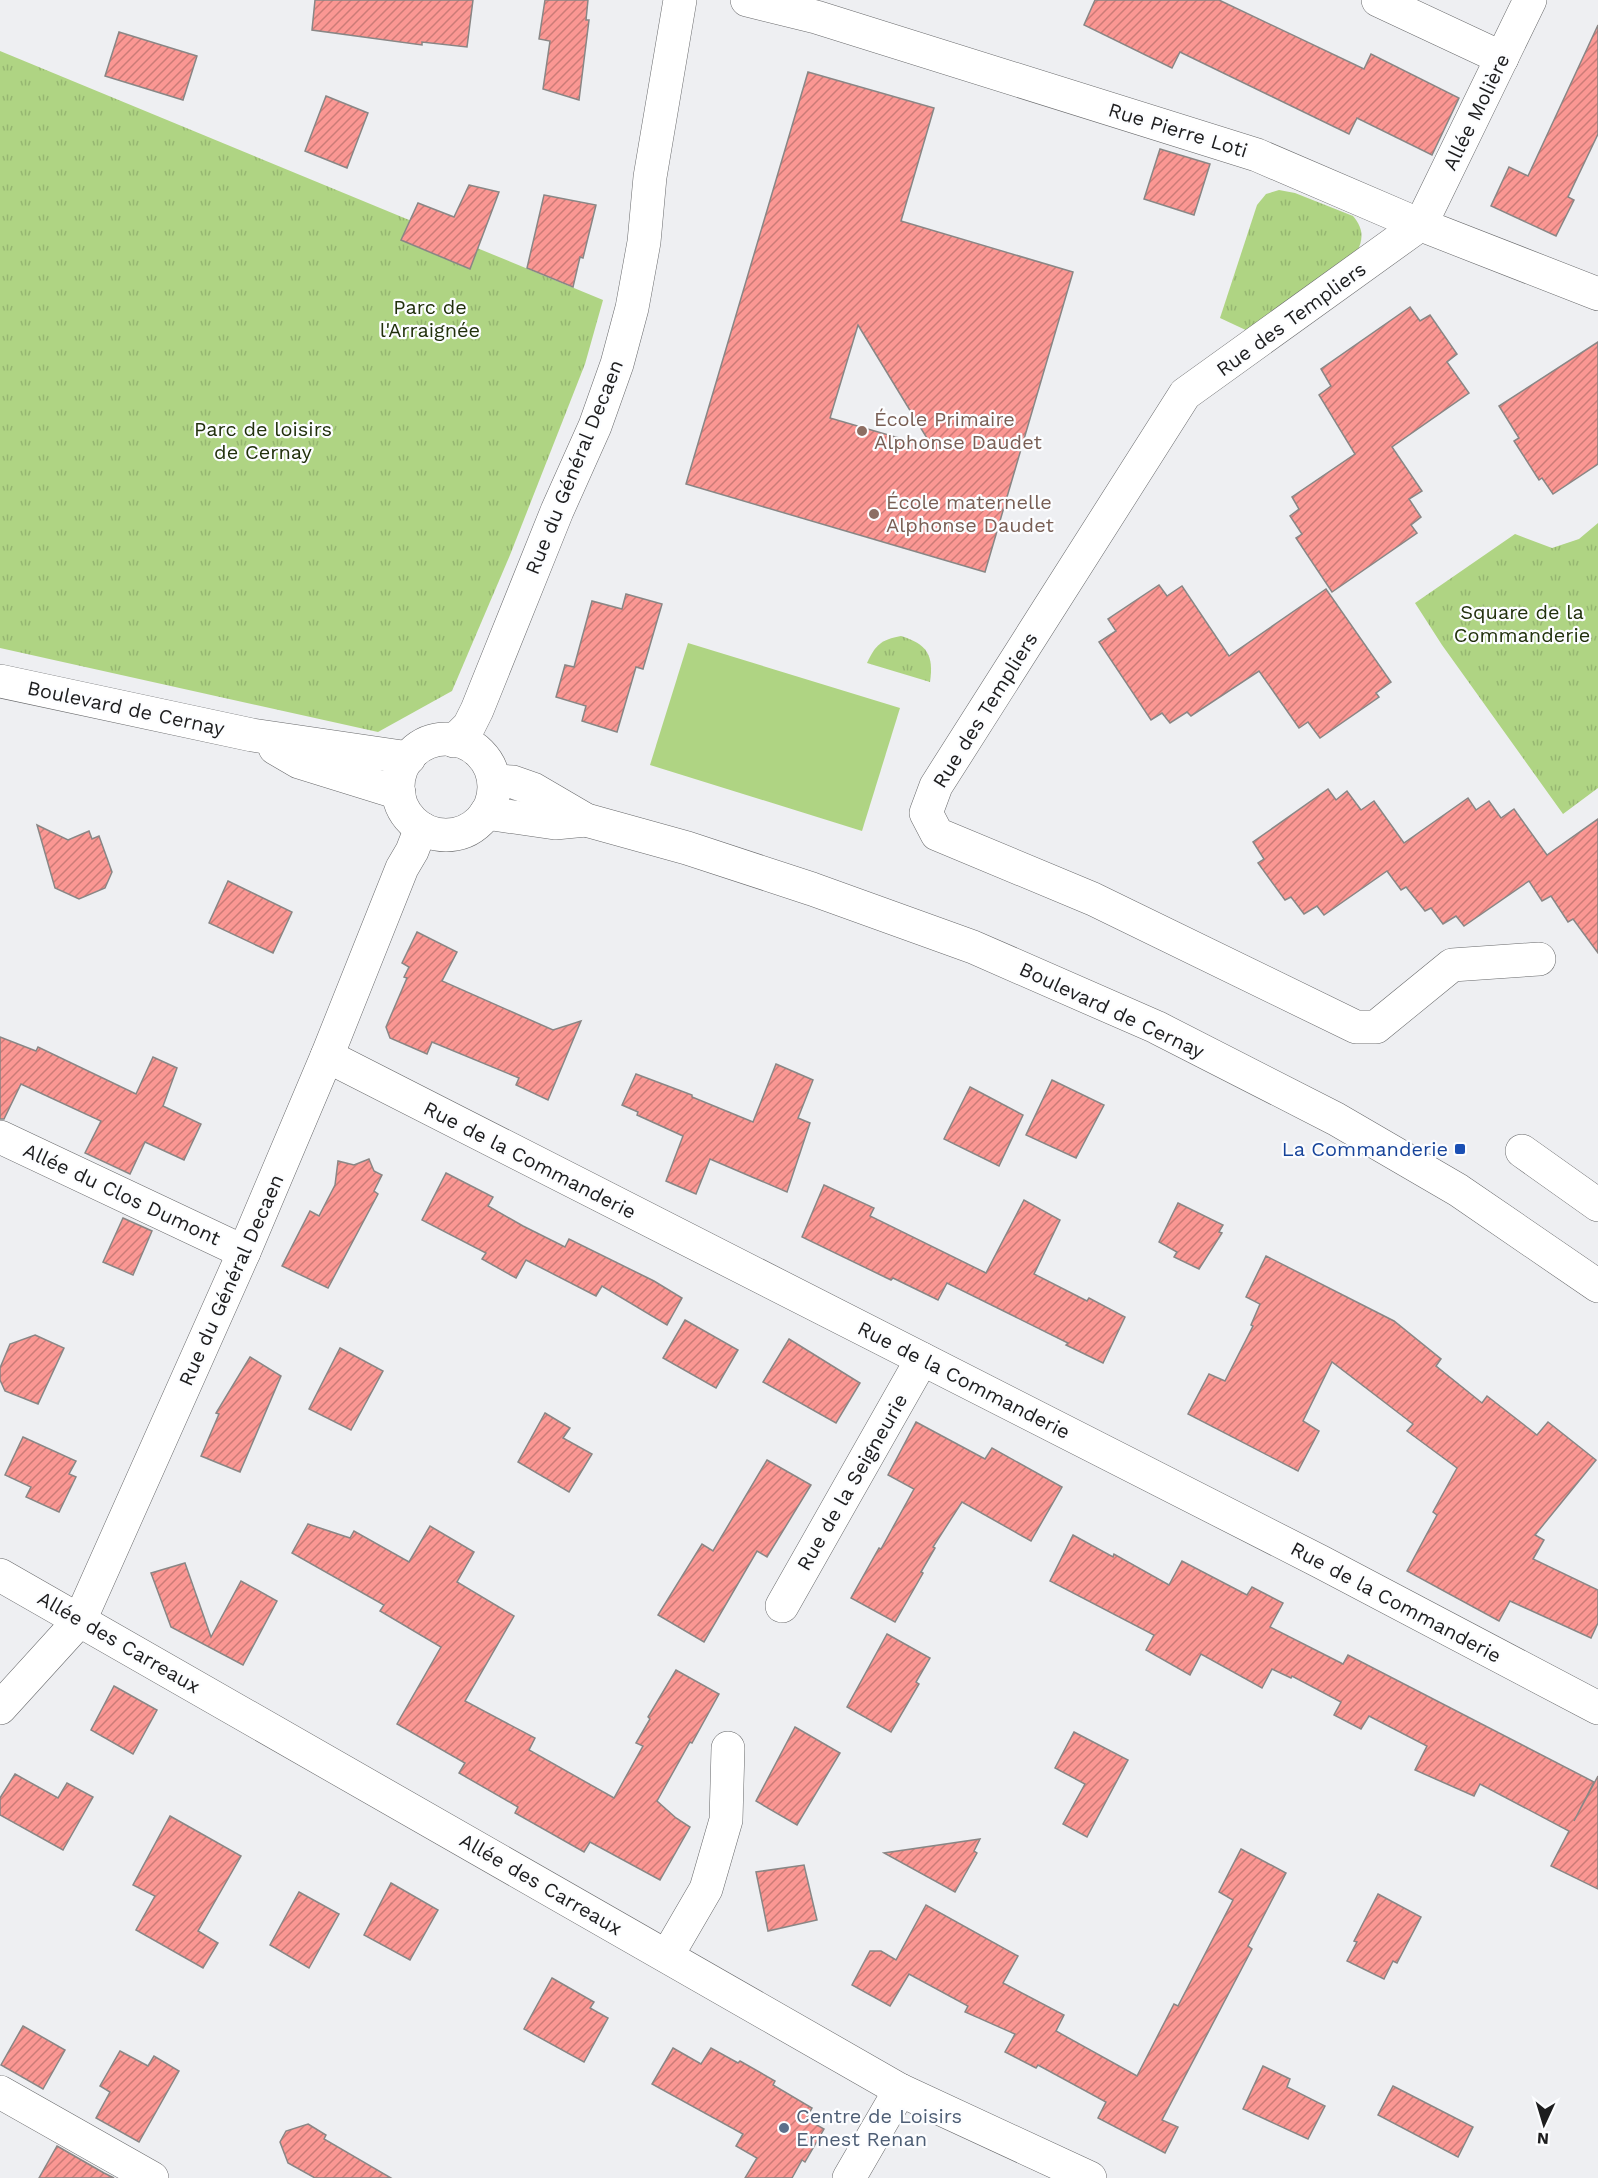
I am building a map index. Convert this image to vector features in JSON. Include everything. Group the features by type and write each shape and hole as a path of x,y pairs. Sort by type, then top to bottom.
{"street":[{"name":"Rue du Général Decaen","path":"454,741 469,726 477,710 557,511 595,426 617,364 632,308 644,242 650,177 680,0"},
{"name":"Rue Pierre Loti","path":"747,0 818,9 1257,155 1421,224 1598,294"},
{"path":"1378,0 1502,58"},
{"name":"Allée Molière","path":"1421,224 1530,0"},
{"name":"Rue des Templiers","path":"1421,224 1185,394 936,786 926,813 937,834 1093,899 1356,1027 1376,1027 1452,965 1539,959"},
{"name":"Boulevard de Cernay","path":"0,681 252,735 409,758"},
{"name":"Boulevard de Cernay","path":"252,735 299,762 399,793"},
{"path":"454,741 475,749 484,758 494,781 494,792 486,813 479,822 466,831 454,835 442,835 421,828 406,813 399,793 399,780 409,758 418,749 429,743 454,741"},
{"name":"Boulevard de Cernay","path":"494,781 513,782 533,789 586,820 687,848 973,946 1156,1027 1336,1119 1447,1184 1598,1286"},
{"name":"Boulevard de Cernay","path":"486,813 555,823 586,820"},
{"name":"Rue du Général Decaen","path":"0,1708 81,1620 244,1252 327,1056 402,868 421,828"},
{"name":"Rue de la Commanderie","path":"327,1056 1321,1562 1598,1708"},
{"name":"Allée du Clos Dumont","path":"0,1137 244,1252"},
{"path":"1522,1151 1598,1205"},
{"name":"Rue de la Seigneurie","path":"782,1606 922,1359"},
{"name":"Allée des Carreaux","path":"0,1575 900,2090 1090,2178"},
{"path":"667,1956 706,1889 726,1820 728,1748"},
{"path":"849,2178 900,2090"},
{"path":"0,2092 152,2178"}],"green space":[{"name":"Parc de loisirs de Cernay","path":"0,51 603,300 585,364 510,555 452,691 378,732 0,648"},
{"path":"1279,190 1295,193 1353,216 1361,229 1361,242 1357,252 1250,332 1220,318 1257,205 1266,194"},
{"name":"Square de la Commanderie","path":"1598,523 1598,788 1563,814 1442,645 1415,603 1515,534 1552,548 1579,539"},
{"path":"901,636 917,643 927,652 931,665 930,682 867,663 873,651 880,644"},
{"path":"688,643 900,708 862,831 650,765"}],"building":[{"path":"315,0 473,0 467,47 422,42 422,45 312,30"},
{"path":"545,0 588,0 586,20 589,20 579,100 543,89 550,41 539,39"},
{"path":"1095,0 1219,0 1364,69 1371,54 1459,98 1432,155 1357,118 1349,134 1180,52 1172,68 1084,25"},
{"path":"1598,25 1598,134 1568,197 1574,200 1556,236 1491,206 1509,167 1528,176"},
{"path":"119,32 197,56 183,100 105,76"},
{"path":"808,72 934,108 901,221 1073,272 985,572 686,484","holes":["858,325 933,448 830,418"]},
{"path":"326,96 368,113 347,168 305,151"},
{"path":"1160,149 1210,164 1194,215 1144,199"},
{"path":"469,185 499,192 470,269 401,240 418,203 454,217"},
{"path":"544,195 596,205 573,287 527,268"},
{"path":"1410,307 1420,321 1430,315 1457,354 1447,362 1469,393 1392,447 1422,491 1409,499 1421,517 1411,525 1417,533 1332,592 1296,538 1302,534 1290,516 1299,509 1292,497 1355,454 1319,395 1331,386 1321,369"},
{"path":"1598,342 1598,464 1553,494 1542,478 1539,480 1514,441 1519,438 1499,406"},
{"path":"1159,585 1167,596 1182,586 1229,656 1326,589 1391,682 1376,693 1379,697 1320,738 1308,722 1299,728 1259,671 1191,716 1187,712 1170,723 1162,713 1151,720 1099,642 1116,631 1108,619"},
{"path":"626,594 662,604 643,669 636,667 617,732 582,721 586,706 556,697 565,665 574,667 592,601 622,609"},
{"path":"1328,789 1336,800 1347,791 1361,810 1374,801 1404,843 1468,798 1476,810 1489,801 1501,818 1514,809 1547,855 1598,819 1598,953 1573,919 1568,922 1551,896 1542,901 1529,881 1464,926 1456,916 1443,924 1431,908 1425,911 1406,887 1401,890 1387,871 1324,915 1317,906 1304,914 1291,897 1285,900 1258,863 1264,859 1253,842"},
{"path":"37,825 68,840 89,831 92,839 99,836 112,872 105,888 79,899 55,888"},
{"path":"228,881 292,912 273,953 209,923"},
{"path":"417,932 457,952 442,981 553,1030 581,1021 548,1100 516,1085 519,1078 432,1042 427,1054 390,1038 386,1027 407,978 404,977 409,967 402,963"},
{"path":"0,1037 36,1051 38,1047 136,1094 153,1057 177,1068 163,1106 201,1124 184,1160 145,1142 130,1174 85,1153 101,1121 21,1084 4,1119 0,1119"},
{"path":"776,1064 813,1080 798,1118 810,1123 787,1192 710,1159 696,1194 666,1181 683,1136 637,1115 638,1112 622,1105 636,1074 692,1095 692,1097 753,1122"},
{"path":"1052,1080 1104,1105 1076,1158 1026,1135"},
{"path":"970,1087 1023,1115 999,1166 944,1139"},
{"path":"369,1159 374,1171 382,1175 374,1191 378,1194 328,1288 282,1266 310,1211 319,1216 335,1185 338,1161 354,1165"},
{"path":"446,1173 493,1197 488,1206 523,1226 565,1247 569,1239 654,1281 682,1298 667,1325 602,1286 596,1296 526,1260 516,1278 482,1259 486,1253 422,1220"},
{"path":"824,1185 874,1208 870,1216 986,1273 1024,1200 1060,1220 1034,1274 1125,1317 1103,1363 1066,1345 1068,1343 947,1283 938,1300 802,1237"},
{"path":"1178,1203 1223,1225 1219,1232 1222,1233 1199,1269 1174,1257 1177,1252 1159,1242"},
{"path":"123,1218 152,1231 133,1275 103,1262"},
{"path":"1266,1256 1394,1321 1441,1359 1436,1366 1482,1403 1487,1396 1537,1435 1548,1422 1596,1460 1535,1535 1544,1540 1533,1559 1598,1590 1598,1623 1591,1638 1510,1601 1499,1621 1407,1571 1437,1515 1433,1512 1457,1468 1407,1431 1413,1424 1332,1362 1303,1421 1319,1431 1298,1471 1188,1414 1209,1374 1225,1381 1253,1326 1251,1325 1260,1304 1246,1297"},
{"path":"685,1320 738,1350 716,1388 663,1358"},
{"path":"35,1335 64,1348 38,1404 5,1391 0,1380 0,1368 10,1344"},
{"path":"789,1339 860,1383 836,1423 763,1382"},
{"path":"340,1348 383,1371 351,1430 309,1409"},
{"path":"250,1357 281,1376 240,1472 201,1456 219,1414 216,1413"},
{"path":"545,1413 570,1428 563,1438 592,1454 569,1492 518,1462"},
{"path":"916,1422 985,1459 992,1448 1062,1487 1031,1541 962,1502 933,1547 935,1548 921,1572 923,1573 895,1622 851,1598 914,1489 888,1475"},
{"path":"23,1437 76,1461 69,1474 76,1477 59,1512 26,1497 31,1487 5,1475"},
{"path":"767,1460 811,1485 767,1557 757,1551 704,1642 658,1615 702,1544 713,1551"},
{"path":"308,1524 350,1538 354,1531 409,1562 430,1526 474,1552 457,1582 514,1616 465,1701 535,1738 529,1750 614,1798 643,1746 636,1743 650,1719 648,1717 676,1670 719,1694 657,1801 690,1827 660,1880 590,1842 584,1852 515,1813 518,1807 459,1773 465,1763 397,1724 441,1647 380,1611 384,1605 292,1553"},
{"path":"1073,1535 1113,1557 1114,1554 1169,1585 1182,1561 1247,1595 1252,1587 1283,1603 1270,1627 1343,1664 1348,1655 1594,1782 1574,1821 1598,1776 1598,1889 1551,1866 1569,1831 1480,1784 1474,1796 1415,1770 1427,1746 1369,1716 1361,1729 1334,1715 1341,1702 1292,1676 1291,1678 1272,1669 1262,1688 1201,1654 1190,1675 1146,1650 1154,1635 1050,1581"},
{"path":"185,1563 211,1637 241,1581 277,1601 243,1665 171,1627 151,1573"},
{"path":"887,1634 930,1658 916,1682 919,1684 891,1732 847,1707"},
{"path":"114,1686 157,1710 133,1754 91,1730"},
{"path":"795,1727 840,1753 797,1825 756,1801"},
{"path":"1074,1732 1128,1760 1087,1837 1063,1824 1085,1784 1055,1768"},
{"path":"15,1774 58,1798 67,1783 93,1797 63,1850 0,1815 0,1798"},
{"path":"170,1816 241,1856 198,1931 218,1943 203,1968 136,1930 155,1896 133,1885"},
{"path":"980,1839 974,1851 977,1853 955,1892 884,1853"},
{"path":"1241,1849 1286,1873 1248,1946 1252,1949 1162,2120 1178,2127 1165,2153 1098,2118 1106,2102 1038,2065 1036,2068 1005,2052 1015,2034 965,2012 968,2006 909,1974 890,2006 852,1985 870,1951 881,1951 896,1960 926,1905 1018,1956 1003,1983 1064,2015 1056,2031 1137,2076 1174,2004 1178,2006 1233,1900 1219,1892"},
{"path":"804,1865 817,1920 768,1931 756,1872"},
{"path":"391,1883 438,1910 410,1960 364,1935"},
{"path":"299,1892 339,1914 309,1968 270,1945"},
{"path":"1378,1894 1421,1917 1397,1963 1393,1961 1384,1979 1347,1961 1357,1942 1354,1941"},
{"path":"552,1978 594,2002 590,2008 608,2018 584,2062 524,2029"},
{"path":"23,2026 65,2050 43,2089 1,2065"},
{"path":"673,2048 701,2064 711,2048 775,2081 773,2085 812,2108 806,2119 824,2129 805,2162 802,2160 792,2178 745,2178 757,2158 736,2146 743,2134 652,2084"},
{"path":"120,2051 148,2066 154,2056 179,2071 139,2142 96,2118 110,2092 100,2086"},
{"path":"1263,2066 1290,2079 1287,2087 1325,2106 1308,2139 1243,2109"},
{"path":"1393,2086 1473,2127 1458,2157 1378,2115"},
{"path":"308,2124 326,2135 324,2139 391,2178 315,2178 288,2163 280,2142 286,2131"},
{"path":"57,2146 104,2173 114,2178 39,2178"}],"place":[{"name":"École Primaire Alphonse Daudet","path":"862,431"},
{"name":"École maternelle Alphonse Daudet","path":"874,514"},
{"name":"La Commanderie","path":"1460,1149"},
{"name":"Centre de Loisirs Ernest Renan","path":"784,2128"}],"park label":[{"name":"Parc de l'Arraignée","path":"430,318"}]}
